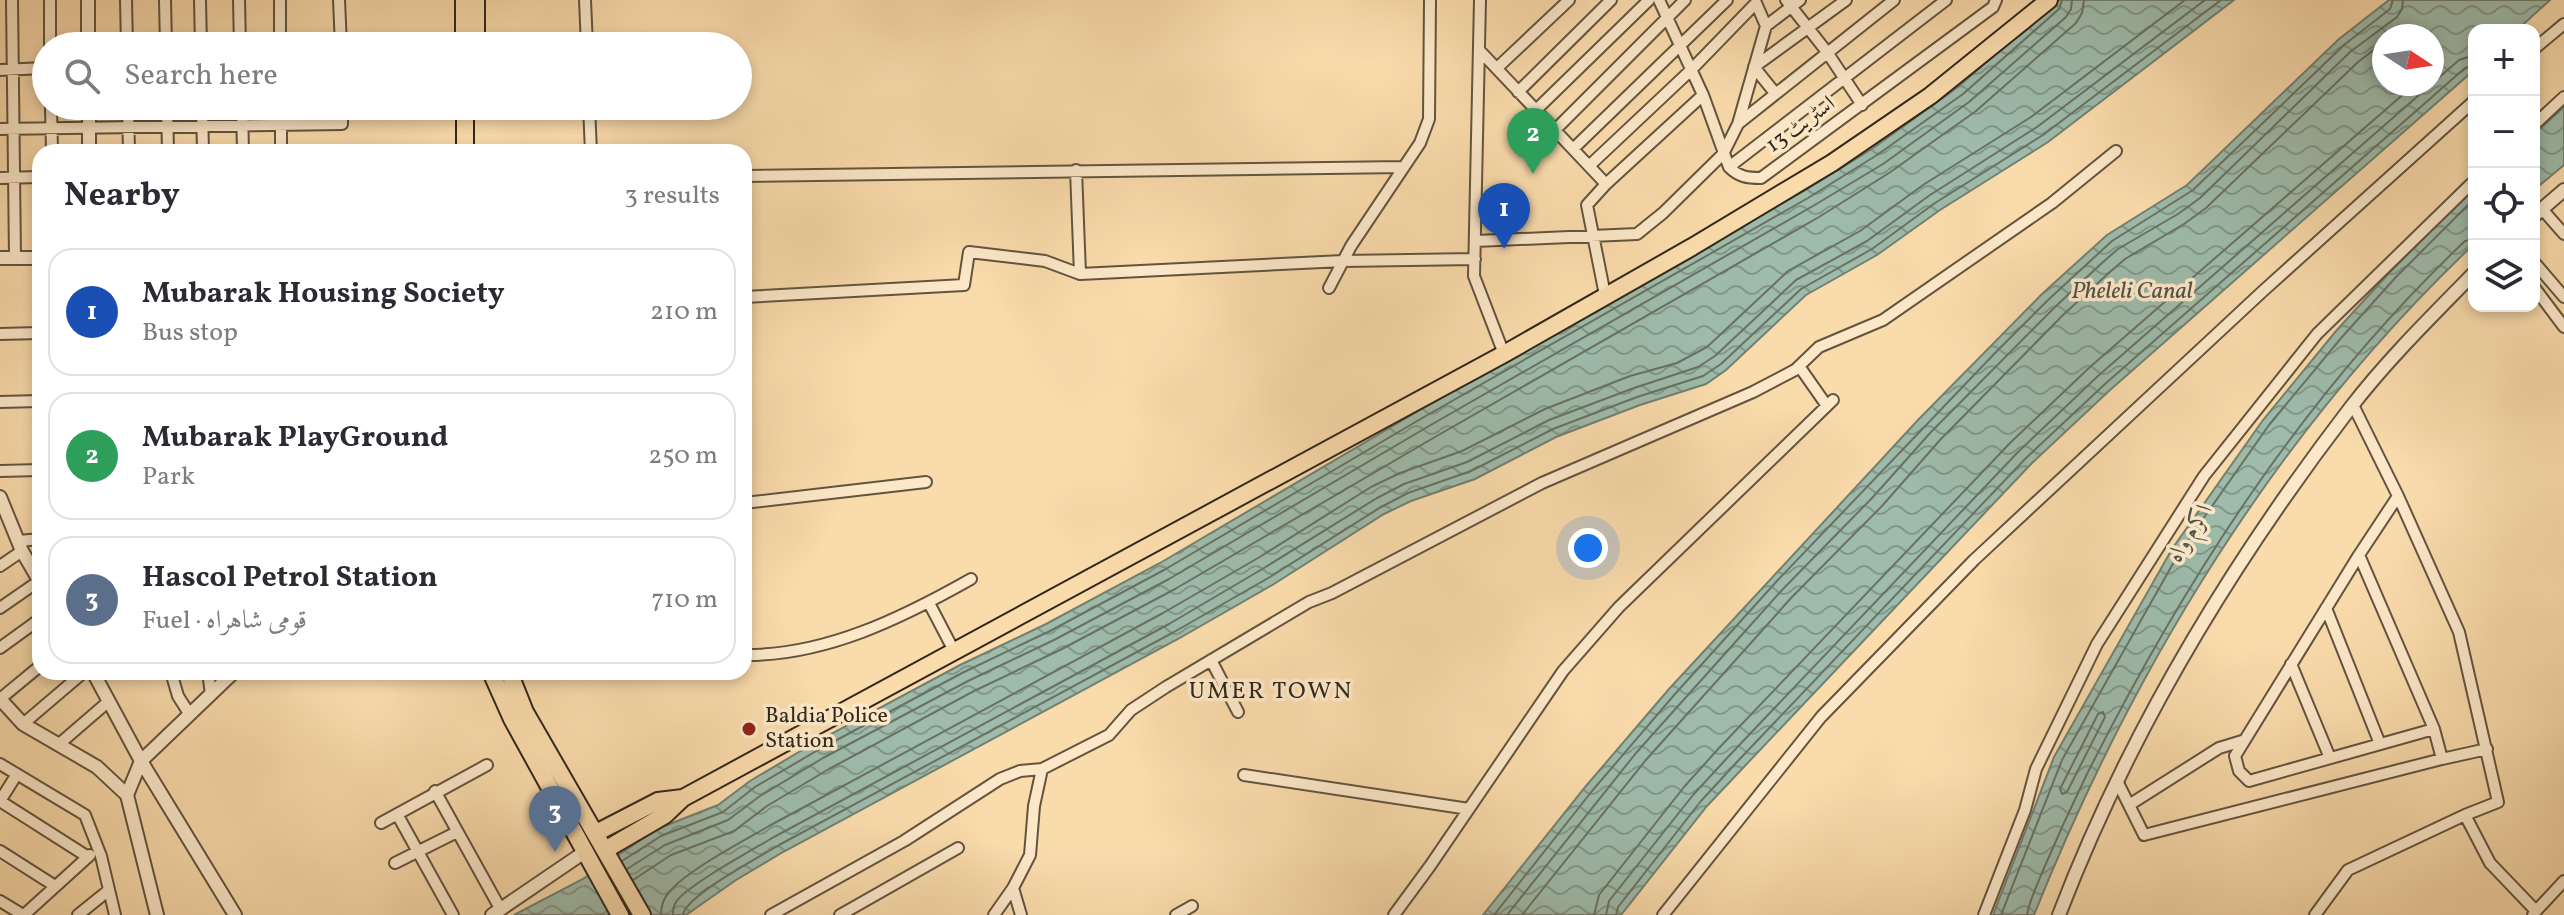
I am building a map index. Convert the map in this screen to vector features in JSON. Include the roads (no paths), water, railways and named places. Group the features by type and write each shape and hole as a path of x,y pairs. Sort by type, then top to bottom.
{"main road":[{"path":"464,0 464,32"},
{"path":"476,0 476,32"},
{"path":"598,853 665,815 683,798 953,649 1504,354 1692,247 1832,163 1930,96 2049,0"},
{"path":"465,120 465,144"},
{"path":"476,120 476,144"},
{"path":"496,680 598,853 642,915"},
{"path":"511,680 518,716 596,833 598,853 620,915"},
{"path":"596,833 658,801 683,798"}],"street":[{"path":"12,0 15,258"},
{"path":"50,0 50,32"},
{"path":"88,0 88,32"},
{"path":"126,0 127,32"},
{"path":"165,0 166,32"},
{"path":"200,0 201,32"},
{"path":"239,0 240,32"},
{"path":"280,0 280,32"},
{"path":"339,0 340,32"},
{"path":"585,0 586,32"},
{"path":"1329,288 1343,261 1420,143 1429,119 1430,0"},
{"path":"1480,0 1474,276 1504,354"},
{"path":"1497,68 1569,0"},
{"path":"1518,92 1611,0"},
{"path":"1536,110 1649,0"},
{"path":"1659,0 1703,95 1729,167 1946,0"},
{"path":"1555,130 1685,0"},
{"path":"1573,149 1678,44 1727,0"},
{"path":"1754,67 1846,0"},
{"path":"1738,124 1894,0"},
{"name":"اسٹریٹ 13","path":"1729,167 1747,178 1761,178 1993,7 1996,0"},
{"path":"1589,166 1691,70 1755,2 1766,26"},
{"path":"1476,241 1637,234 1723,154 1738,124 1766,26 1793,2 1862,105"},
{"path":"2540,44 2564,24"},
{"path":"1480,51 1606,184"},
{"path":"1754,67 1775,93"},
{"path":"0,70 32,68"},
{"path":"1605,295 1587,205 1703,95"},
{"path":"2540,119 2564,97"},
{"path":"1663,915 1821,717 1974,560 2263,291 2468,106"},
{"path":"51,120 52,144"},
{"path":"89,120 89,144"},
{"path":"129,120 129,144"},
{"path":"168,120 168,144"},
{"path":"203,120 203,144"},
{"path":"242,120 243,144"},
{"path":"281,120 281,144"},
{"path":"0,129 342,124 342,120"},
{"path":"590,120 591,144"},
{"path":"771,915 904,841 1000,779 1020,771 1042,769 1109,735 1131,710 1309,602 1332,593 1542,483 1753,392 1799,366 1819,347 1883,320 2052,203 2116,151"},
{"path":"752,176 1404,167"},
{"path":"1076,170 1080,274"},
{"path":"0,178 32,177"},
{"path":"1984,915 2025,810 2036,769 2097,644 2204,476 2317,334 2468,187"},
{"path":"2540,211 2564,190"},
{"path":"2540,215 2564,234"},
{"path":"752,297 964,285 969,252 1045,261 1080,274 1343,261 1475,259"},
{"path":"0,258 32,258"},
{"path":"2540,269 2564,297"},
{"path":"2059,915 2118,783 2180,658 2263,529 2353,405 2468,280"},
{"path":"2540,295 2564,327"},
{"path":"0,334 32,333"},
{"path":"1394,915 1563,671 1619,607 1830,403 1799,366"},
{"path":"0,402 32,401"},
{"path":"2315,915 2348,870 2498,802 2459,632 2353,405"},
{"path":"0,471 32,470"},
{"path":"752,502 926,482"},
{"path":"2398,496 2235,756 2239,771 2249,781 2434,729"},
{"path":"0,497 4,520 32,568"},
{"path":"0,566 20,546 32,542"},
{"path":"2359,555 2434,729 2442,759"},
{"path":"752,655 769,655 847,637 929,603 971,579"},
{"path":"0,608 32,587"},
{"path":"929,603 953,649"},
{"path":"2326,608 2380,744"},
{"path":"0,648 32,625"},
{"path":"1211,660 1238,712"},
{"path":"2291,664 2330,758"},
{"path":"32,673 0,699 23,724 97,767 127,795 157,915"},
{"path":"23,724 75,680"},
{"path":"100,680 141,761 235,915"},
{"path":"173,680 178,696 190,715"},
{"path":"209,680 211,694"},
{"path":"127,795 141,761 226,680"},
{"path":"58,745 109,701"},
{"path":"2129,805 2219,748 2242,741"},
{"path":"2118,783 2144,835 2487,749"},
{"path":"0,764 85,815 98,848 115,915"},
{"path":"381,823 487,765"},
{"path":"994,915 1013,888 1030,855 1034,806 1042,769"},
{"path":"17,774 0,801 88,857"},
{"path":"1244,775 1469,809"},
{"path":"435,791 497,912 598,853"},
{"path":"397,814 453,915"},
{"path":"2465,815 2490,863 2534,913 2564,881"},
{"path":"395,863 457,832"},
{"path":"0,901 24,915 98,848"},
{"path":"840,915 958,848"},
{"path":"0,851 55,886"},
{"path":"1013,888 1021,915"},
{"path":"78,915 109,890"},
{"path":"1176,915 1192,906"}],"water":[{"path":"2058,0 2234,0 2048,142 1940,210 1877,255 1806,295 1726,370 1706,384 1556,437 1475,479 1411,501 1384,514 1274,584 1178,639 783,852 686,915 514,915 583,879 657,829 718,805 750,781 814,743 1160,563 1420,410 1804,191 1872,149 1958,87"},
{"name":"Pheleli Canal","path":"2389,0 2550,0 2524,24 2468,24 2468,75 2110,390 2032,463 1707,806 1621,915 1483,915 1586,786 1669,689 1918,420 2042,294 2107,235 2187,185 2339,39"},
{"path":"2564,107 2564,165 2540,185 2540,168 2540,129"},
{"name":"اکرم واہ","path":"2468,194 2468,250 2403,316 2337,392 2275,472 2218,556 2165,642 2117,731 2034,915 1993,915 2054,757 2172,549 2263,420 2336,331"}],"place":[{"name":"Mubarak PlayGround","path":"1533,174"},
{"name":"Mubarak Housing Society","path":"1504,249"},
{"name":"Baldia Police Station","path":"749,729"},
{"name":"Hascol Petrol Station","path":"555,852"}],"district":[{"name":"UMER TOWN","path":"1271,692"}]}
